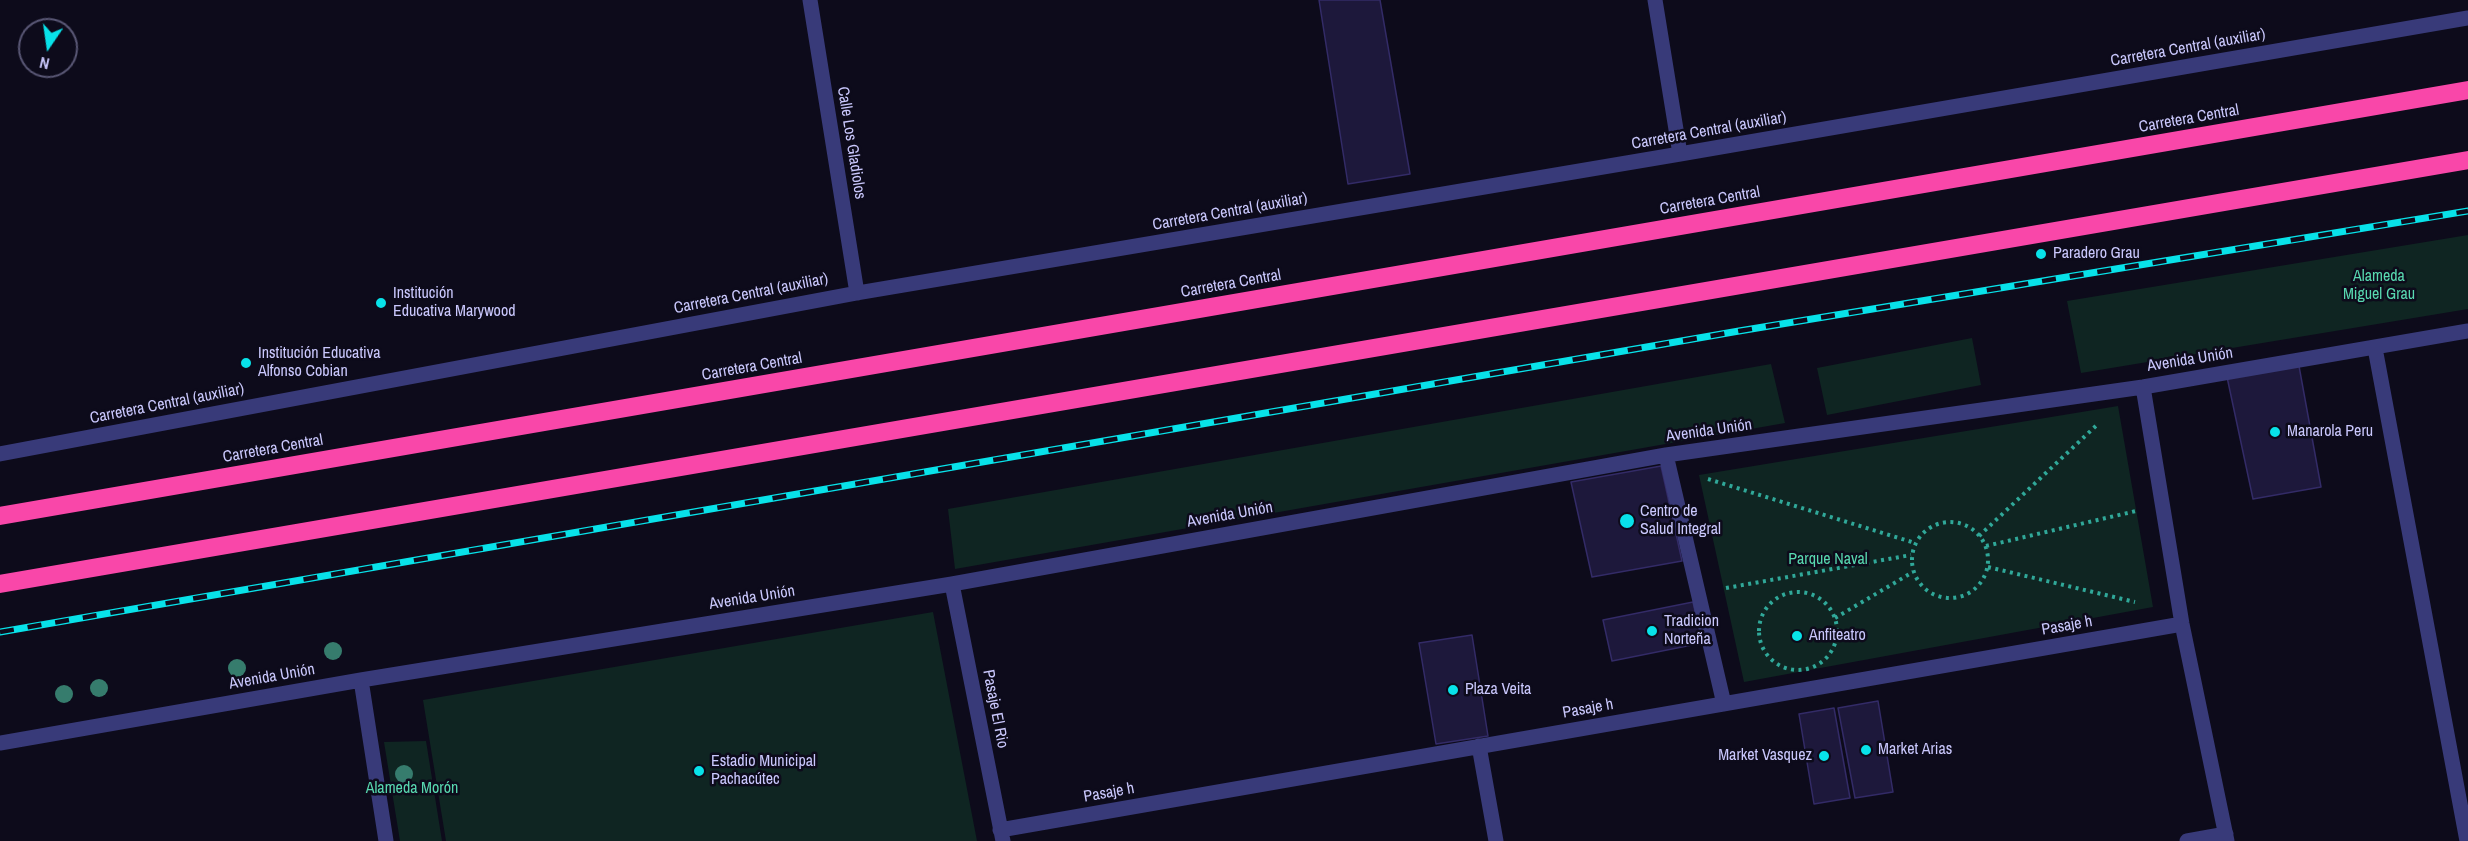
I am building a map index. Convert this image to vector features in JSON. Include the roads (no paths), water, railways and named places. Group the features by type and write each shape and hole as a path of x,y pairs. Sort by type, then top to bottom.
{"highway":[{"name":"Carretera Central","path":"0,516 2468,90"},
{"path":"0,584 2468,160"}],"street":[{"name":"Calle Los Gladiolos","path":"810,0 857,293"},
{"path":"1655,0 1680,154"},
{"name":"Carretera Central (auxiliar)","path":"0,454 857,293 2468,18"},
{"name":"Avenida Unión","path":"0,743 361,680 952,584 1666,455 2143,387 2468,331"},
{"path":"2375,348 2467,841"},
{"path":"2143,387 2182,624 2227,837 2187,841"},
{"path":"1666,455 1725,704"},
{"name":"Pasaje El Rio","path":"952,584 1001,836"},
{"name":"Pasaje h","path":"1001,836 1479,747 2182,624"},
{"path":"361,680 387,841"},
{"path":"1479,747 1496,841"}],"railway":[{"path":"0,632 1739,331 2468,211"}],"place":[{"name":"Paradero Grau","path":"2041,254"},
{"name":"Institución Educativa Marywood","path":"381,303"},
{"name":"Institución Educativa Alfonso Cobian","path":"246,363"},
{"name":"Manarola Peru","path":"2275,432"},
{"name":"Centro de Salud Integral","path":"1627,521"},
{"name":"Tradicion Norteña","path":"1652,631"},
{"name":"Anfiteatro","path":"1797,636"},
{"name":"Plaza Veita","path":"1453,690"},
{"name":"Market Arias","path":"1866,750"},
{"name":"Market Vasquez","path":"1824,756"},
{"name":"Estadio Municipal Pachacútec","path":"699,771"}],"park label":[{"name":"Alameda Miguel Grau","path":"2379,286"},
{"name":"Parque Naval","path":"1828,560"},
{"name":"Alameda Morón","path":"412,789"}]}
